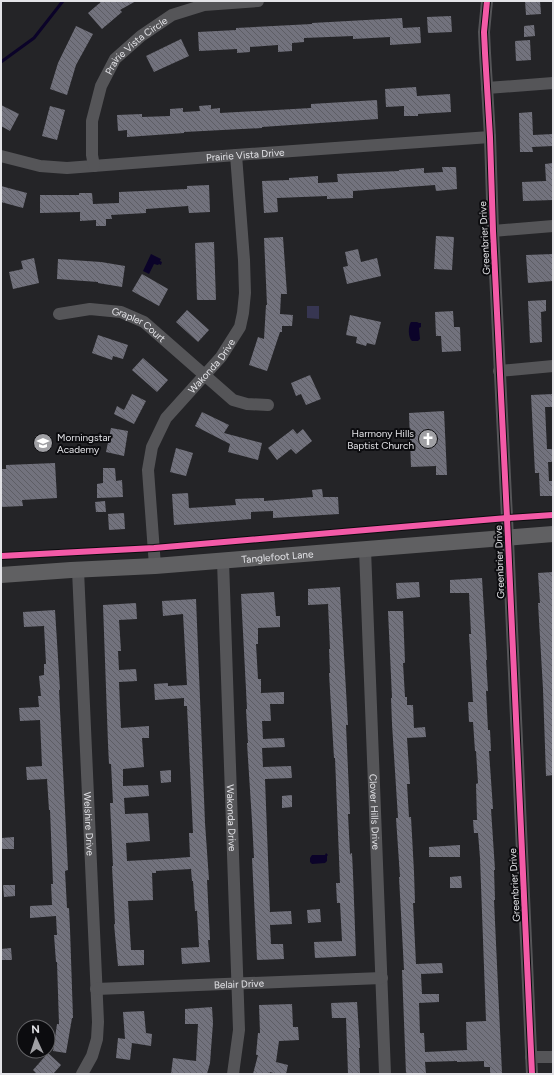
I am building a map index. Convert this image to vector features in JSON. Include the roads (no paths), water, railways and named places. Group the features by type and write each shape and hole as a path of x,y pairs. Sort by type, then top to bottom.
{"main road":[{"name":"Tanglefoot Lane","path":"1,575 223,561 553,534"}],"street":[{"name":"Prairie Vista Circle","path":"94,166 92,155 92,121 101,86 115,59 141,36 172,15 204,5 258,1"},
{"name":"Greenbrier Drive","path":"487,1 484,32 484,53 490,137 532,1074"},
{"path":"487,88 553,83"},
{"name":"Prairie Vista Drive","path":"1,156 40,166 67,168 490,137"},
{"name":"Wakonda Drive","path":"155,566 148,470 152,447 166,418 221,357 240,327 244,313 244,260 236,155"},
{"path":"493,230 553,226"},
{"name":"Grapler Court","path":"60,314 90,309 121,312 144,322 234,400 247,404 268,405"},
{"path":"500,371 553,366"},
{"name":"Clover Hills Drive","path":"365,549 385,1074"},
{"name":"Wakonda Drive","path":"223,561 239,1030 233,1074"},
{"name":"Welshire Drive","path":"78,570 98,1022 97,1039 92,1056 82,1074"},
{"name":"Belair Drive","path":"96,989 382,978"},
{"path":"531,1058 553,1057"}],"waterway":[{"path":"1,62 34,38 63,1"}],"place":[{"name":"Harmony Hills Baptist Church","path":"428,439"},
{"name":"Morningstar Academy","path":"43,443"}]}
